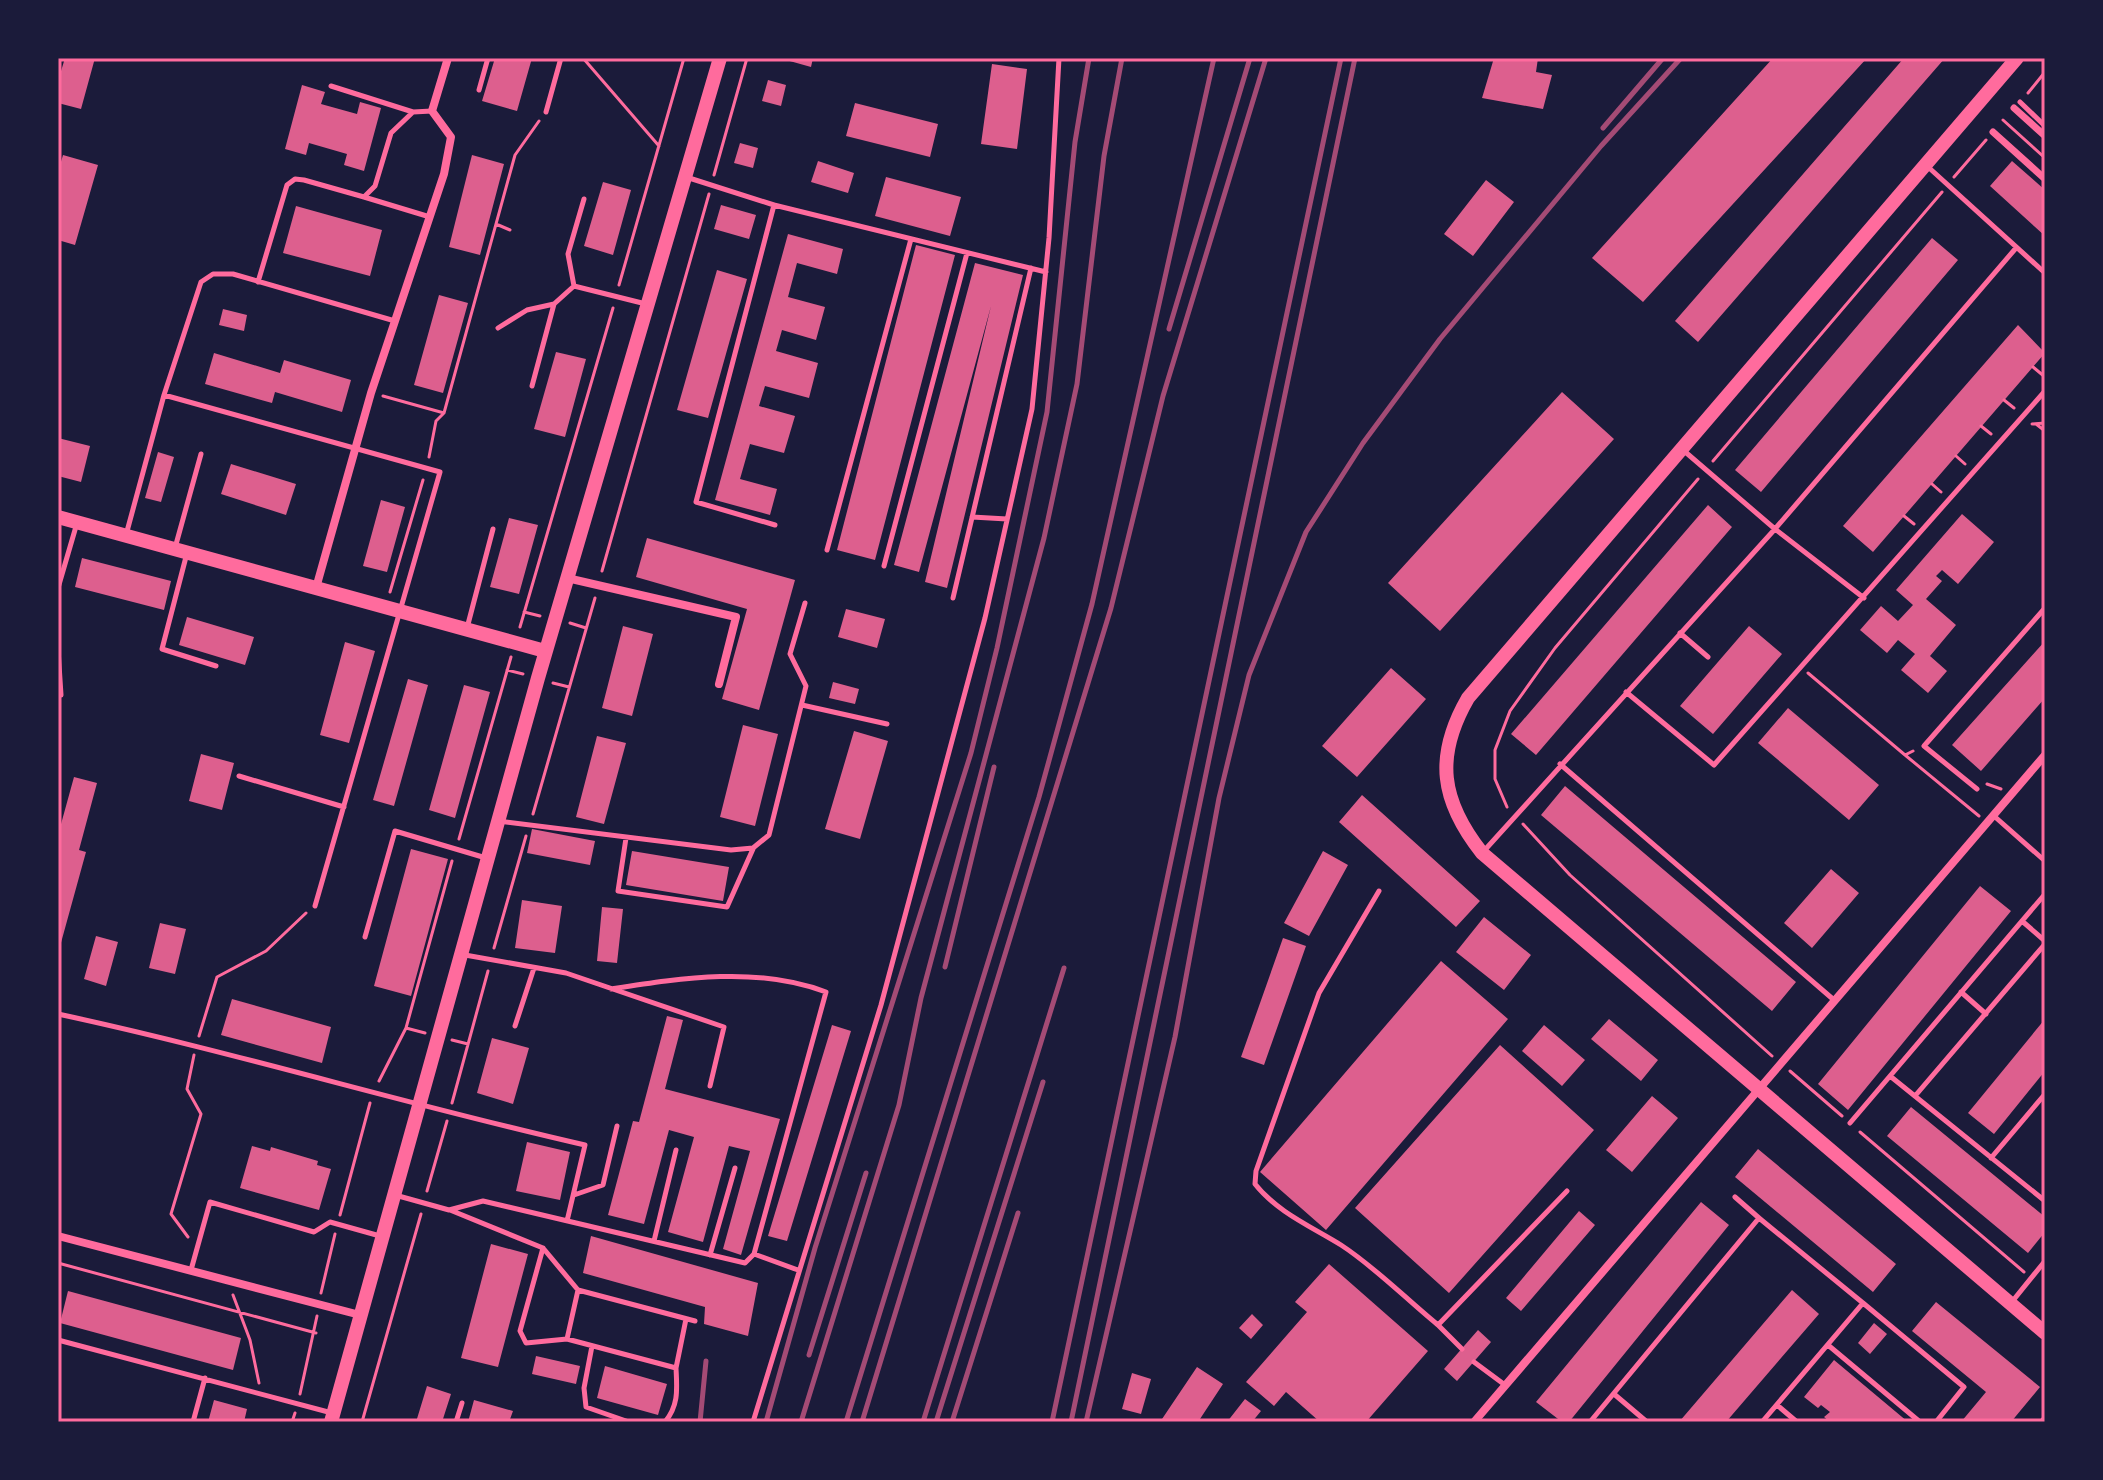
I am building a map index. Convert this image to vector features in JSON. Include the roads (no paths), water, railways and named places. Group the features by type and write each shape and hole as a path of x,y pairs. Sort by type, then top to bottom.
{"street":[{"path":"316,588 371,393 444,174 451,137 432,111 448,58"},
{"path":"332,1418 545,651 720,58"},
{"path":"2017,58 1468,698 1455,722 1447,748 1446,776 1451,803 1462,827 1482,853 2045,1333"},
{"path":"2017,105 2045,136"},
{"path":"1993,132 2045,179"},
{"path":"58,517 545,651"},
{"path":"567,578 736,617 719,684"},
{"path":"1474,1422 2045,755"},
{"path":"59,1236 360,1315"}],"lane":[{"path":"479,90 488,58"},
{"path":"546,112 561,58"},
{"path":"753,1422 890,975 974,662 1032,409 1046,272 1059,58"},
{"path":"331,86 413,112 432,111"},
{"path":"2017,105 2045,126"},
{"path":"364,197 375,186 391,133 413,112"},
{"path":"1926,165 2045,273"},
{"path":"685,177 774,205 1046,272"},
{"path":"258,282 287,185 295,179 430,217"},
{"path":"574,286 568,254 584,199"},
{"path":"774,205 696,502 775,525"},
{"path":"827,550 911,239"},
{"path":"1482,853 1775,529 2016,248"},
{"path":"884,566 967,253"},
{"path":"953,598 1031,268"},
{"path":"126,536 164,395 201,282 213,274 233,274 395,321"},
{"path":"574,286 647,304"},
{"path":"498,328 527,310 554,304 574,286"},
{"path":"532,386 554,304"},
{"path":"1626,692 1714,765 2045,391"},
{"path":"164,395 440,472 393,609 344,807 315,906"},
{"path":"1683,450 1775,529 1864,598"},
{"path":"201,454 162,649 216,666"},
{"path":"972,517 1007,519"},
{"path":"58,588 77,522"},
{"path":"467,629 493,529"},
{"path":"626,838 618,891 727,907 753,848 769,835 806,686 790,654 805,603"},
{"path":"1977,789 1924,746 2045,608"},
{"path":"1680,633 1708,657"},
{"path":"58,649 61,695"},
{"path":"802,705 887,724"},
{"path":"1560,764 1834,1000"},
{"path":"239,776 344,807"},
{"path":"1990,819 2045,861"},
{"path":"497,821 731,850 753,848"},
{"path":"365,937 395,831 487,858"},
{"path":"1379,891 1319,993 1256,1171 1255,1184 1263,1194 1316,1233 1342,1246 1438,1325 1462,1349"},
{"path":"1850,1123 2045,894"},
{"path":"1915,1096 2045,943 2022,921"},
{"path":"460,953 490,962 566,973 724,1027 710,1086"},
{"path":"515,1026 534,968"},
{"path":"449,1210 483,1201 745,1263 754,1254 826,992 793,979 689,977 611,989"},
{"path":"1961,992 1986,1014"},
{"path":"58,1014 196,1044 417,1105 585,1145 567,1221"},
{"path":"1890,1076 2045,1201"},
{"path":"1991,1158 2045,1094"},
{"path":"573,1196 603,1185 617,1126"},
{"path":"654,1241 676,1150"},
{"path":"710,1255 735,1168"},
{"path":"1438,1325 1567,1191"},
{"path":"393,1194 449,1210 543,1248 578,1290 695,1321"},
{"path":"1735,1197 1964,1387 1936,1422"},
{"path":"191,1271 210,1202 314,1232 330,1222 381,1236"},
{"path":"1590,1422 1759,1218"},
{"path":"58,1247 59,1236"},
{"path":"543,1248 520,1331 526,1343 567,1339 676,1368"},
{"path":"754,1254 798,1270"},
{"path":"2011,1304 2045,1261"},
{"path":"567,1339 578,1290"},
{"path":"1762,1422 1863,1303"},
{"path":"665,1422 673,1412 678,1396 676,1368 686,1319"},
{"path":"58,1340 297,1404 332,1418"},
{"path":"1828,1345 1920,1422"},
{"path":"592,1346 584,1388 586,1407 629,1422"},
{"path":"1474,1362 1505,1385"},
{"path":"193,1422 205,1378"},
{"path":"1614,1394 1647,1422"},
{"path":"456,1422 462,1403"},
{"path":"1777,1405 1797,1422"}],"railway":[{"path":"766,1422 815,1248 971,753 997,648 1047,412 1075,142 1089,58"},
{"path":"801,1422 899,1105 921,998 1044,538 1077,384 1104,156 1122,58"},
{"path":"846,1422 1039,797 1092,604 1214,58"},
{"path":"1169,329 1250,58"},
{"path":"862,1422 1111,608 1163,396 1266,58"},
{"path":"1052,1422 1341,58"},
{"path":"1071,1422 1355,58"},
{"path":"1603,128 1663,58"},
{"path":"1086,1422 1175,1037 1219,798 1249,675 1306,532 1363,443 1440,339 1601,146 1681,58"},
{"path":"945,967 994,767"},
{"path":"923,1422 1064,968"},
{"path":"936,1422 1043,1082"},
{"path":"809,1355 866,1173"},
{"path":"952,1422 1018,1213"},
{"path":"700,1422 706,1361"}]}
